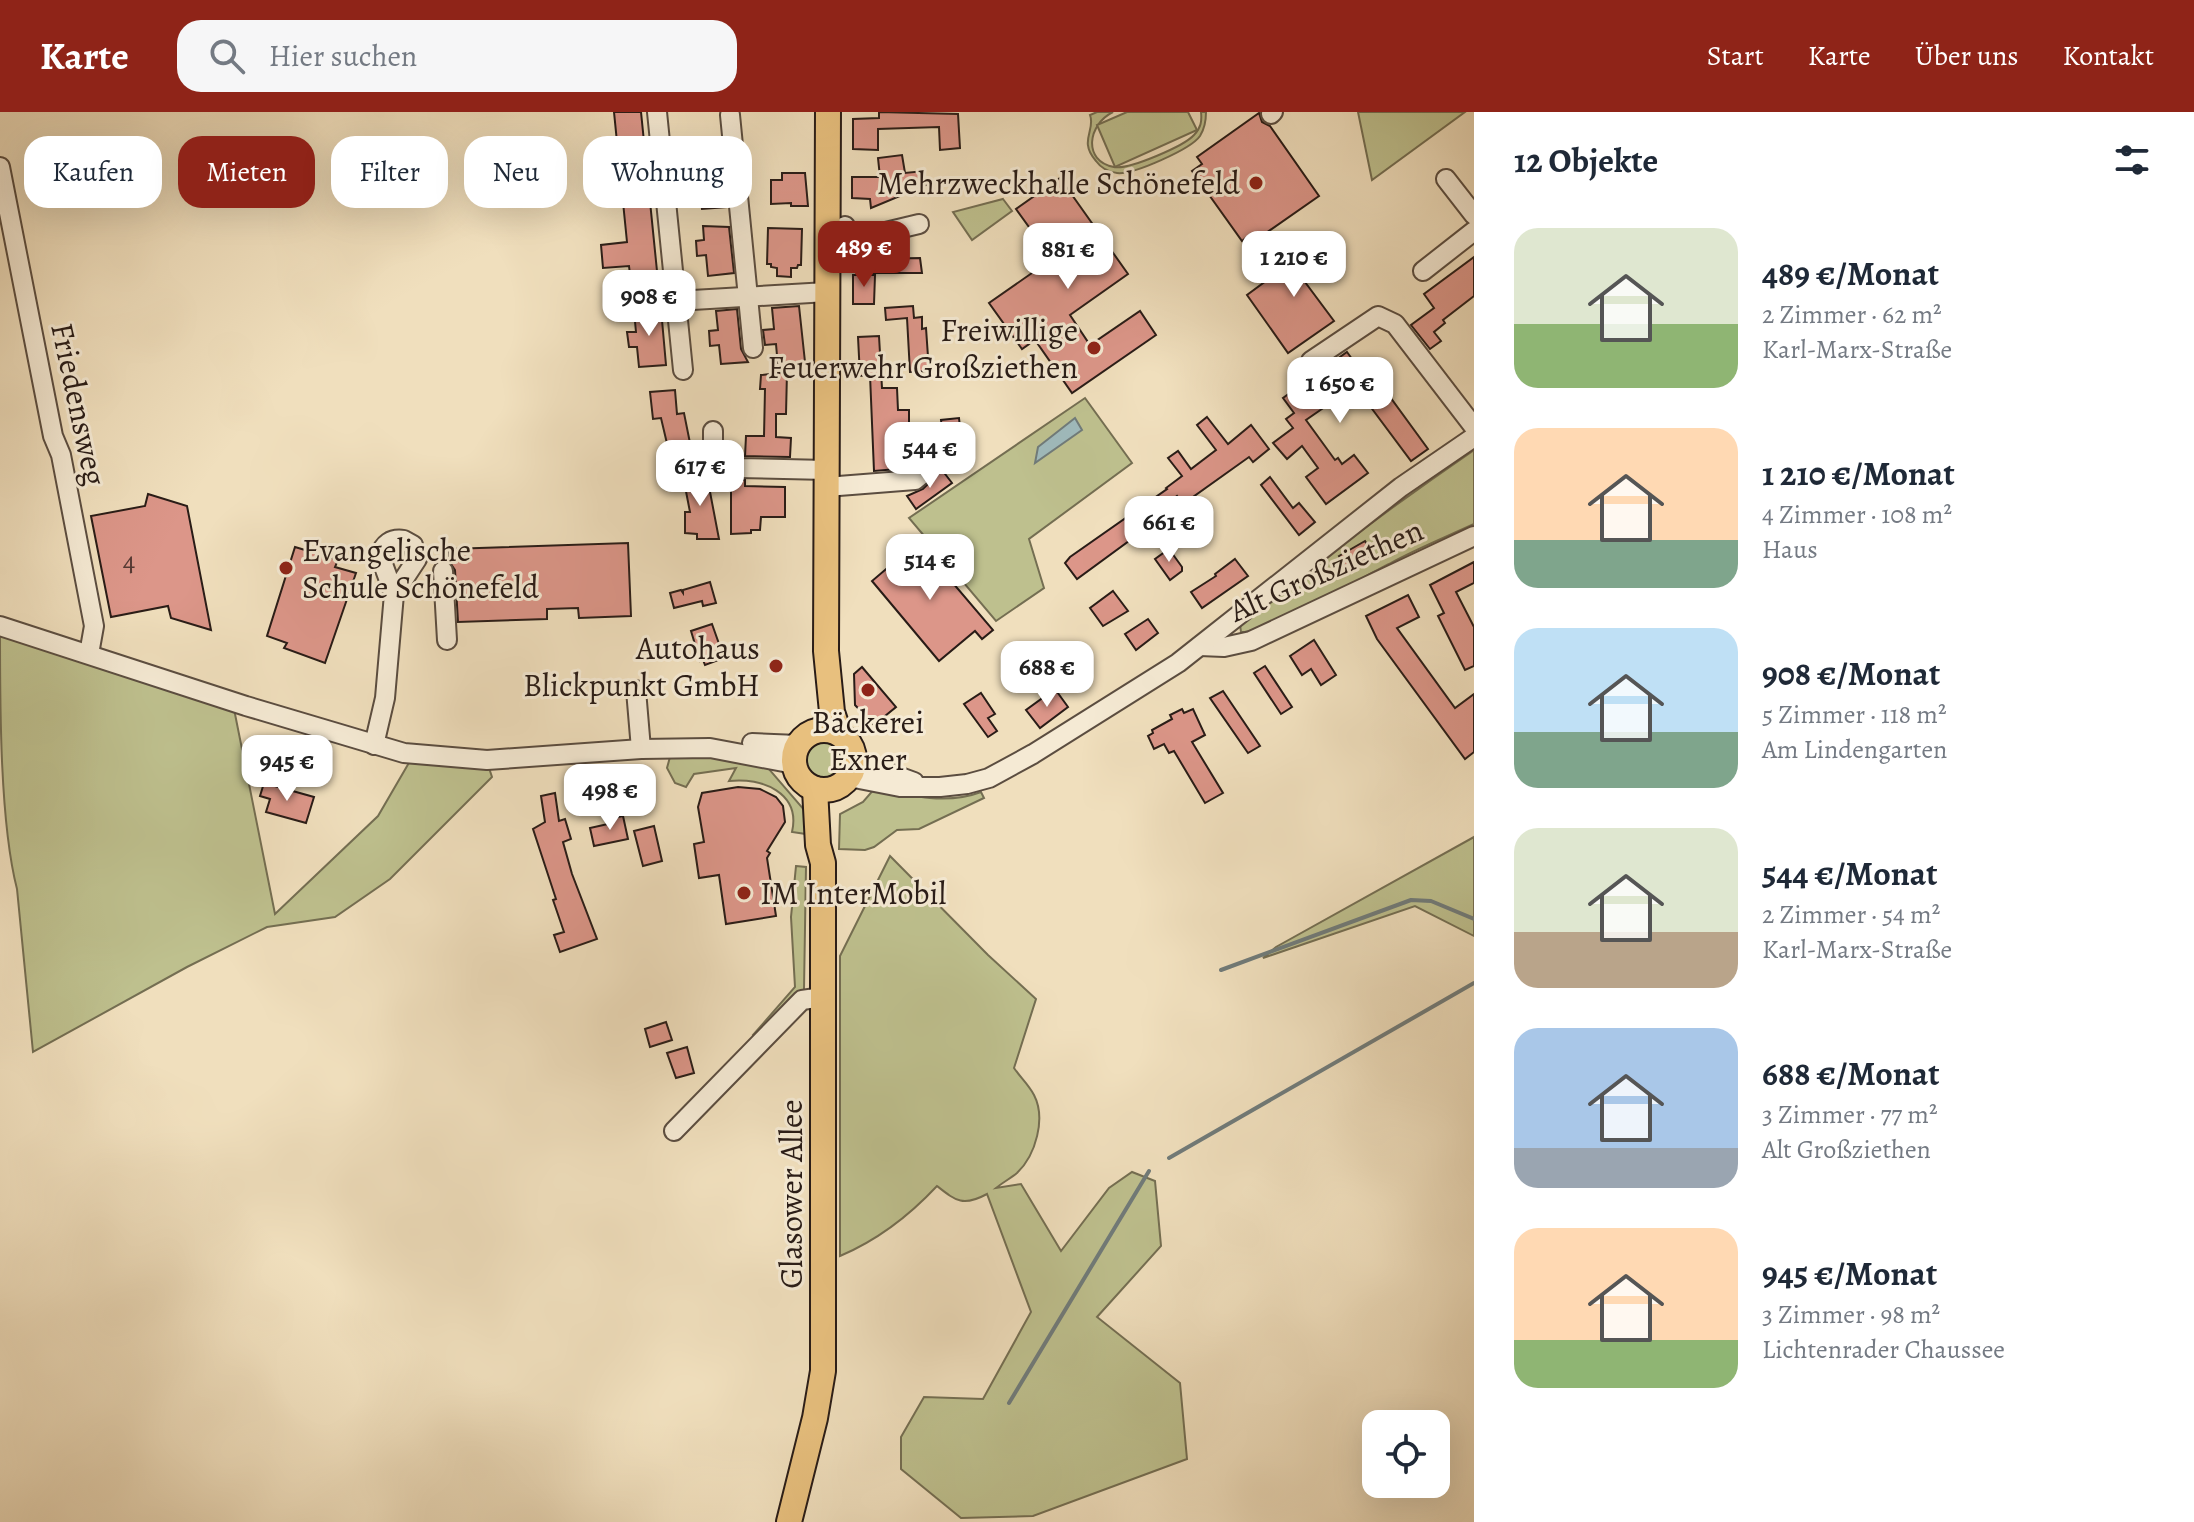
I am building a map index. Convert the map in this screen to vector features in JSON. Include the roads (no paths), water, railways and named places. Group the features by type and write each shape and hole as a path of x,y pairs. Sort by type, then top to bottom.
{"main road":[{"path":"812,743 850,745 838,779 801,779 812,743 826,651 828,112"},
{"name":"Glasower Allee","path":"789,1522 815,1418 823,1371 823,863 829,846 838,779"}],"street":[{"path":"657,112 683,370"},
{"path":"730,115 753,348"},
{"name":"Friedensweg","path":"0,167 94,626 89,654"},
{"path":"1446,179 1474,215"},
{"path":"845,226 848,241 919,224"},
{"path":"1423,271 1474,231"},
{"path":"676,301 827,292"},
{"path":"1311,361 1378,316 1395,324 1474,427"},
{"path":"713,431 713,456 722,464 738,468 826,478 915,480 921,475 920,433"},
{"name":"Alt Großziethen","path":"838,779 900,787 954,786 989,778 1178,663 1401,487 1474,437"},
{"name":"Alt Großziethen","path":"1200,646 1224,647 1251,641 1474,536"},
{"path":"443,571 447,640"},
{"path":"374,745 385,698 394,594"},
{"path":"0,626 404,753 458,759 710,748 747,743 812,743"},
{"path":"636,690 641,749"},
{"path":"674,1131 802,1000 823,997"}],"water":[{"path":"1075,418 1082,430 1035,463 1038,447"}],"waterway":[{"path":"1221,970 1411,900 1431,901 1474,919"},
{"path":"1169,1158 1474,983"},
{"path":"1009,1403 1149,1171"}],"place":[{"name":"Mehrzweckhalle Schönefeld","path":"1256,183"},
{"name":"Freiwillige Feuerwehr Großziethen","path":"1094,348"},
{"name":"Evangelische Schule Schönefeld","path":"286,568"},
{"name":"Autohaus Blickpunkt GmbH","path":"776,666"},
{"name":"Bäckerei Exner","path":"868,690"},
{"name":"IM InterMobil","path":"744,893"}]}
